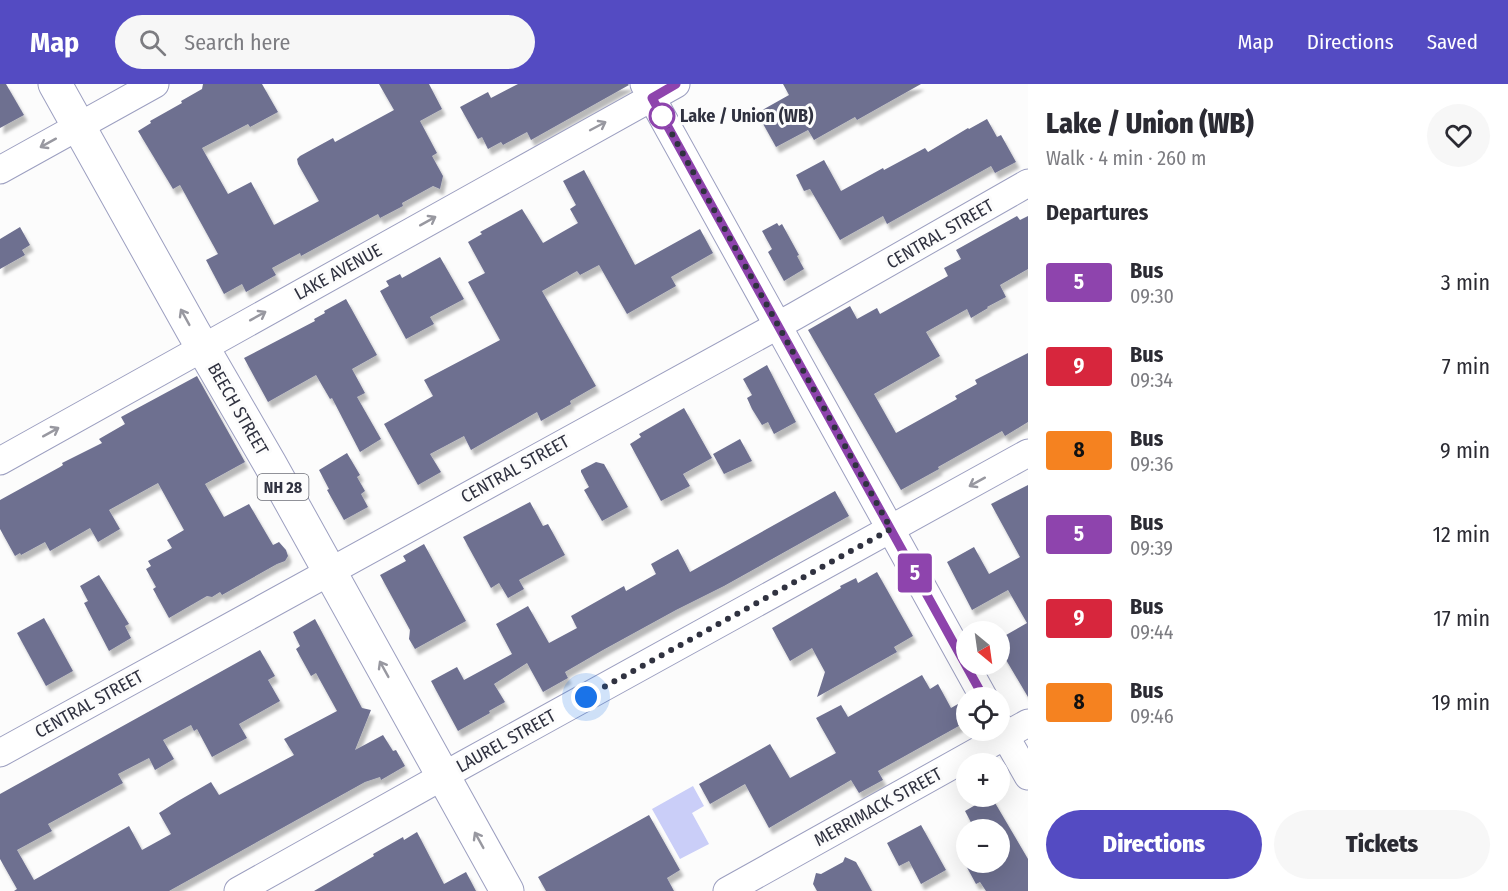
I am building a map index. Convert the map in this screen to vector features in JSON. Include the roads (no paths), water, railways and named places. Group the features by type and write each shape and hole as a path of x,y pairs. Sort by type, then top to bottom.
{"main road":[{"name":"BEECH STREET","path":"55,84 330,570 507,891"}],"street":[{"path":"0,170 155,84"},
{"name":"LAKE AVENUE","path":"0,461 648,91 676,84"},
{"path":"648,91 978,687"},
{"name":"CENTRAL STREET","path":"0,753 778,325 1028,183"},
{"name":"LAUREL STREET","path":"238,891 1028,453"},
{"name":"MERRIMACK STREET","path":"1010,728 1028,723"},
{"name":"MERRIMACK STREET","path":"727,891 983,741"},
{"path":"1008,741 1028,776"}],"place":[{"name":"Lake / Union (WB)","path":"662,116"}]}
